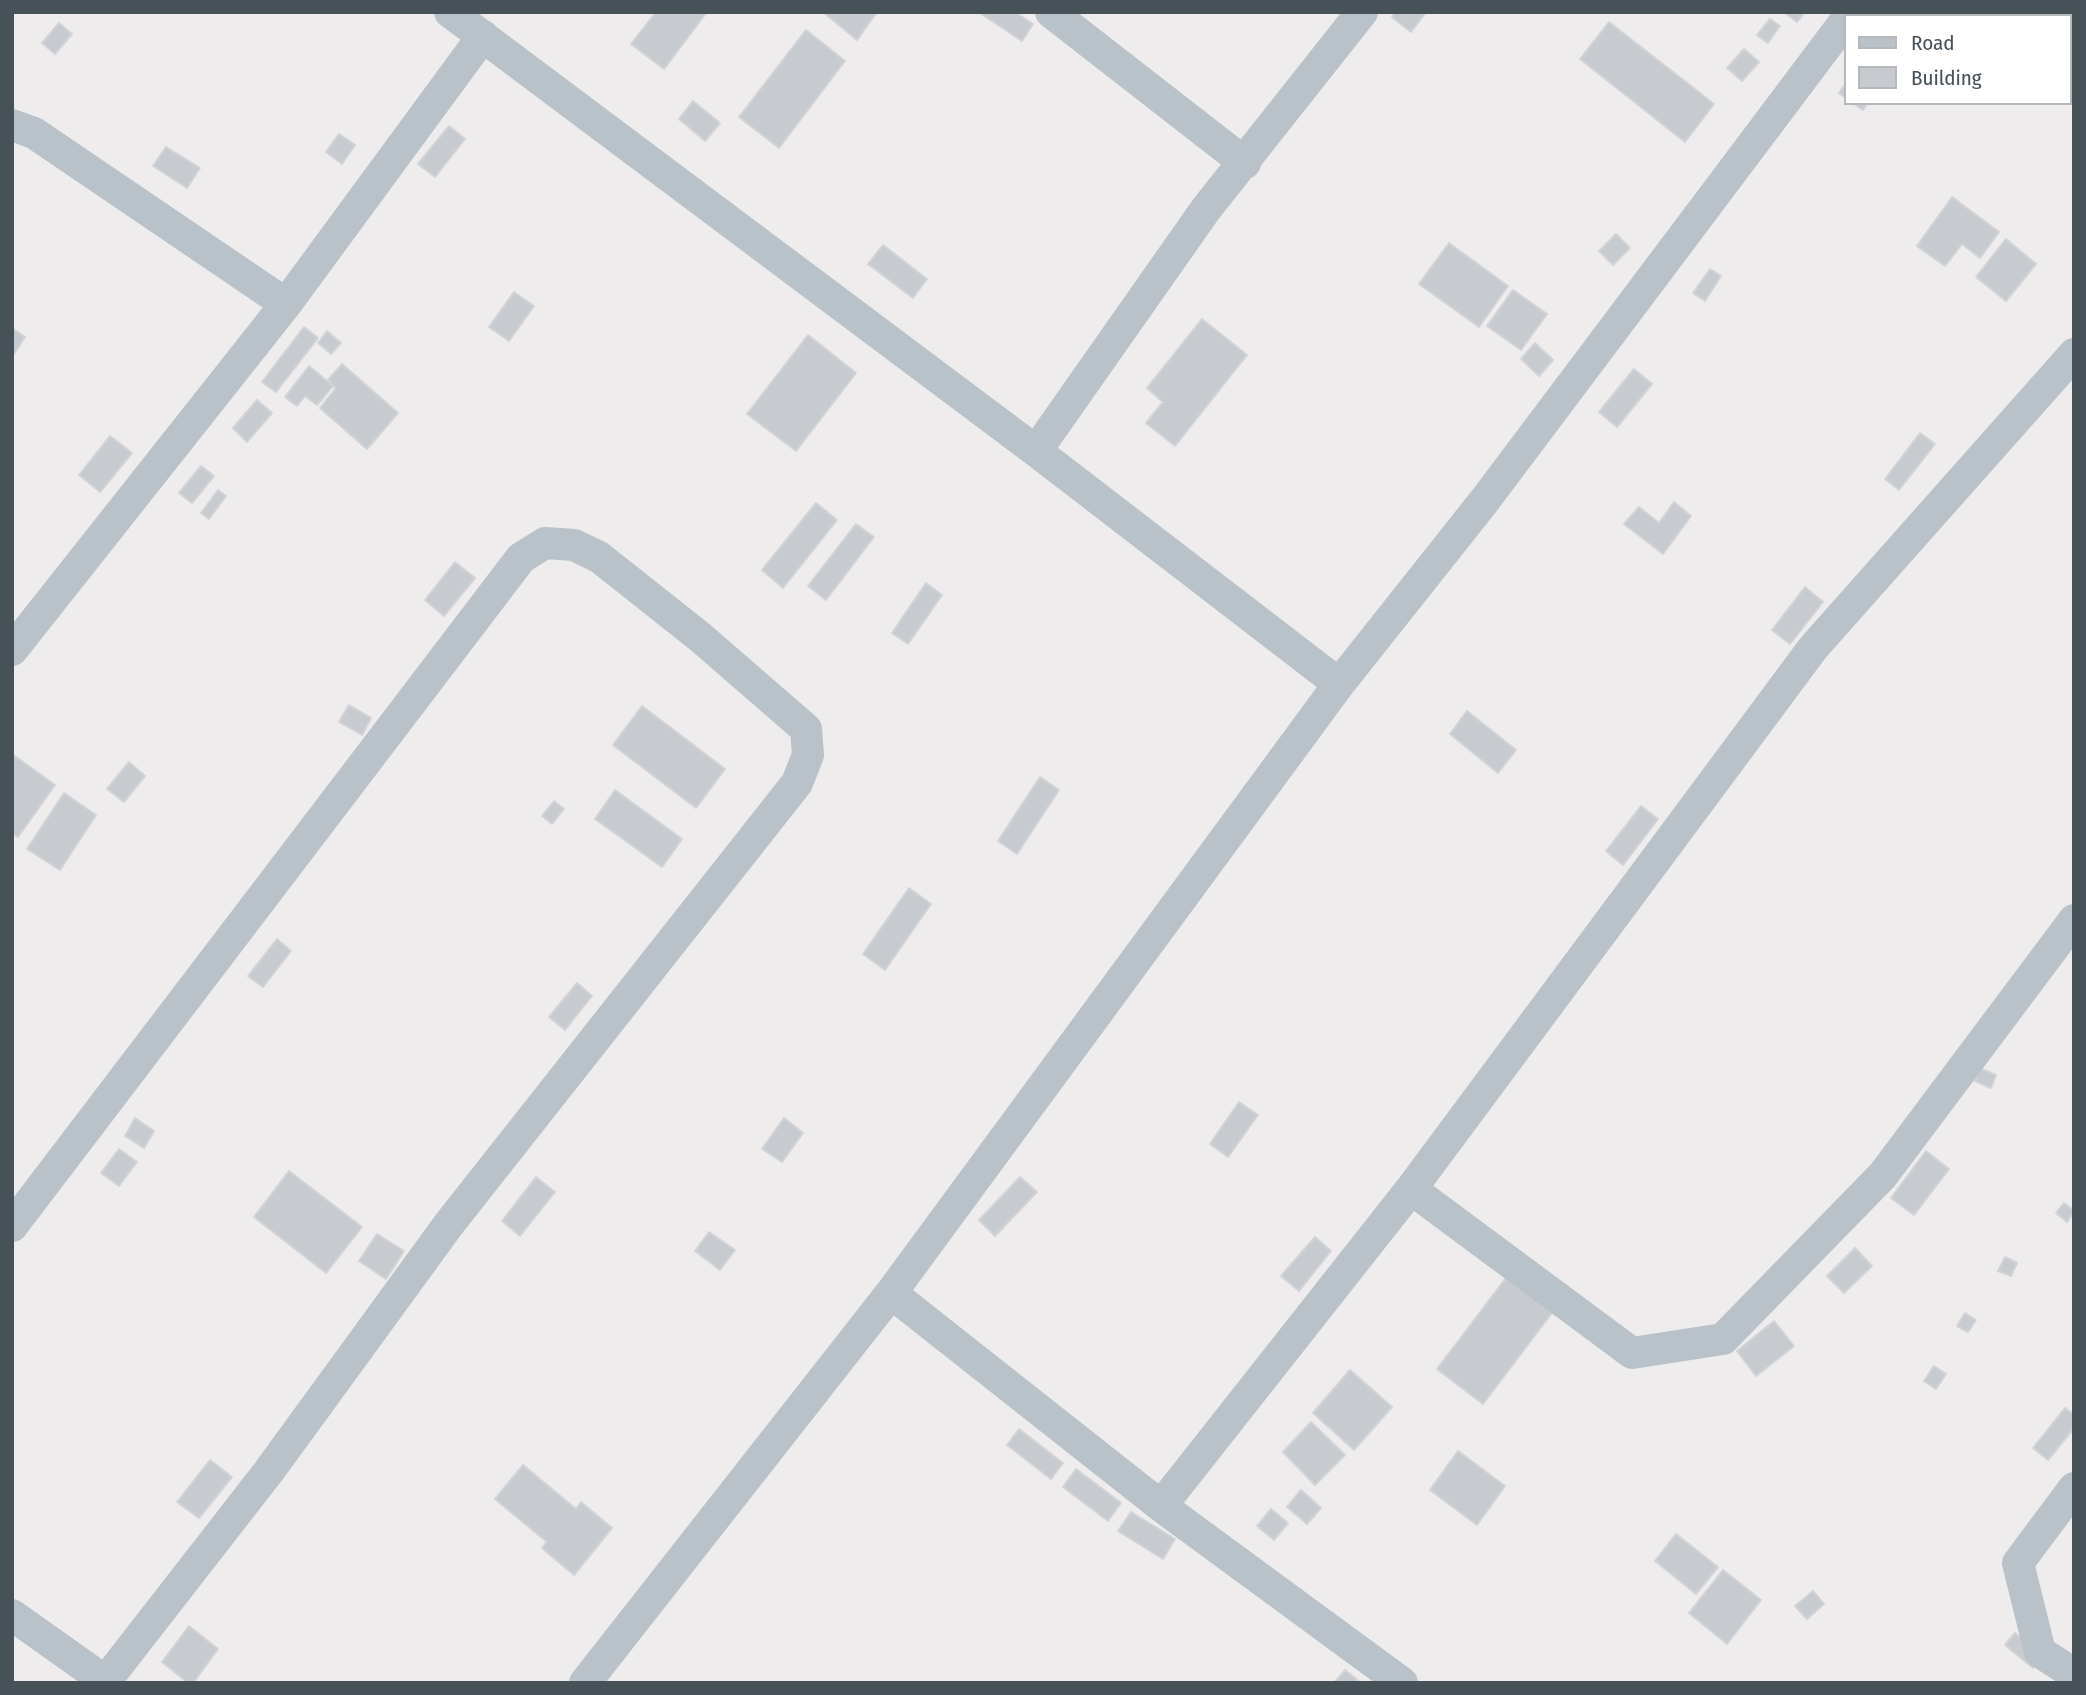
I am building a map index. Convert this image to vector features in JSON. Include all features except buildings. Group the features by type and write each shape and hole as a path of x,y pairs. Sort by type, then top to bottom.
{"street":[{"path":"450,12 1036,451 1339,684"},
{"path":"1051,12 1245,163"},
{"path":"1036,451 1206,209 1362,12"},
{"path":"584,1683 891,1293 1339,684 1485,500 1844,23"},
{"path":"12,650 286,304 483,36"},
{"path":"12,125 34,133 286,304"},
{"path":"1161,1506 1411,1189 1813,648 2074,354"},
{"path":"12,1226 521,558 545,543 574,545 599,557 700,637 806,729 808,755 797,783 449,1224 269,1471 104,1682 12,1615"},
{"path":"1411,1189 1632,1353 1723,1339 1882,1175 2074,920"},
{"path":"891,1293 1161,1506 1402,1683"},
{"path":"2074,1488 2018,1563 2040,1652 2074,1674"}]}
